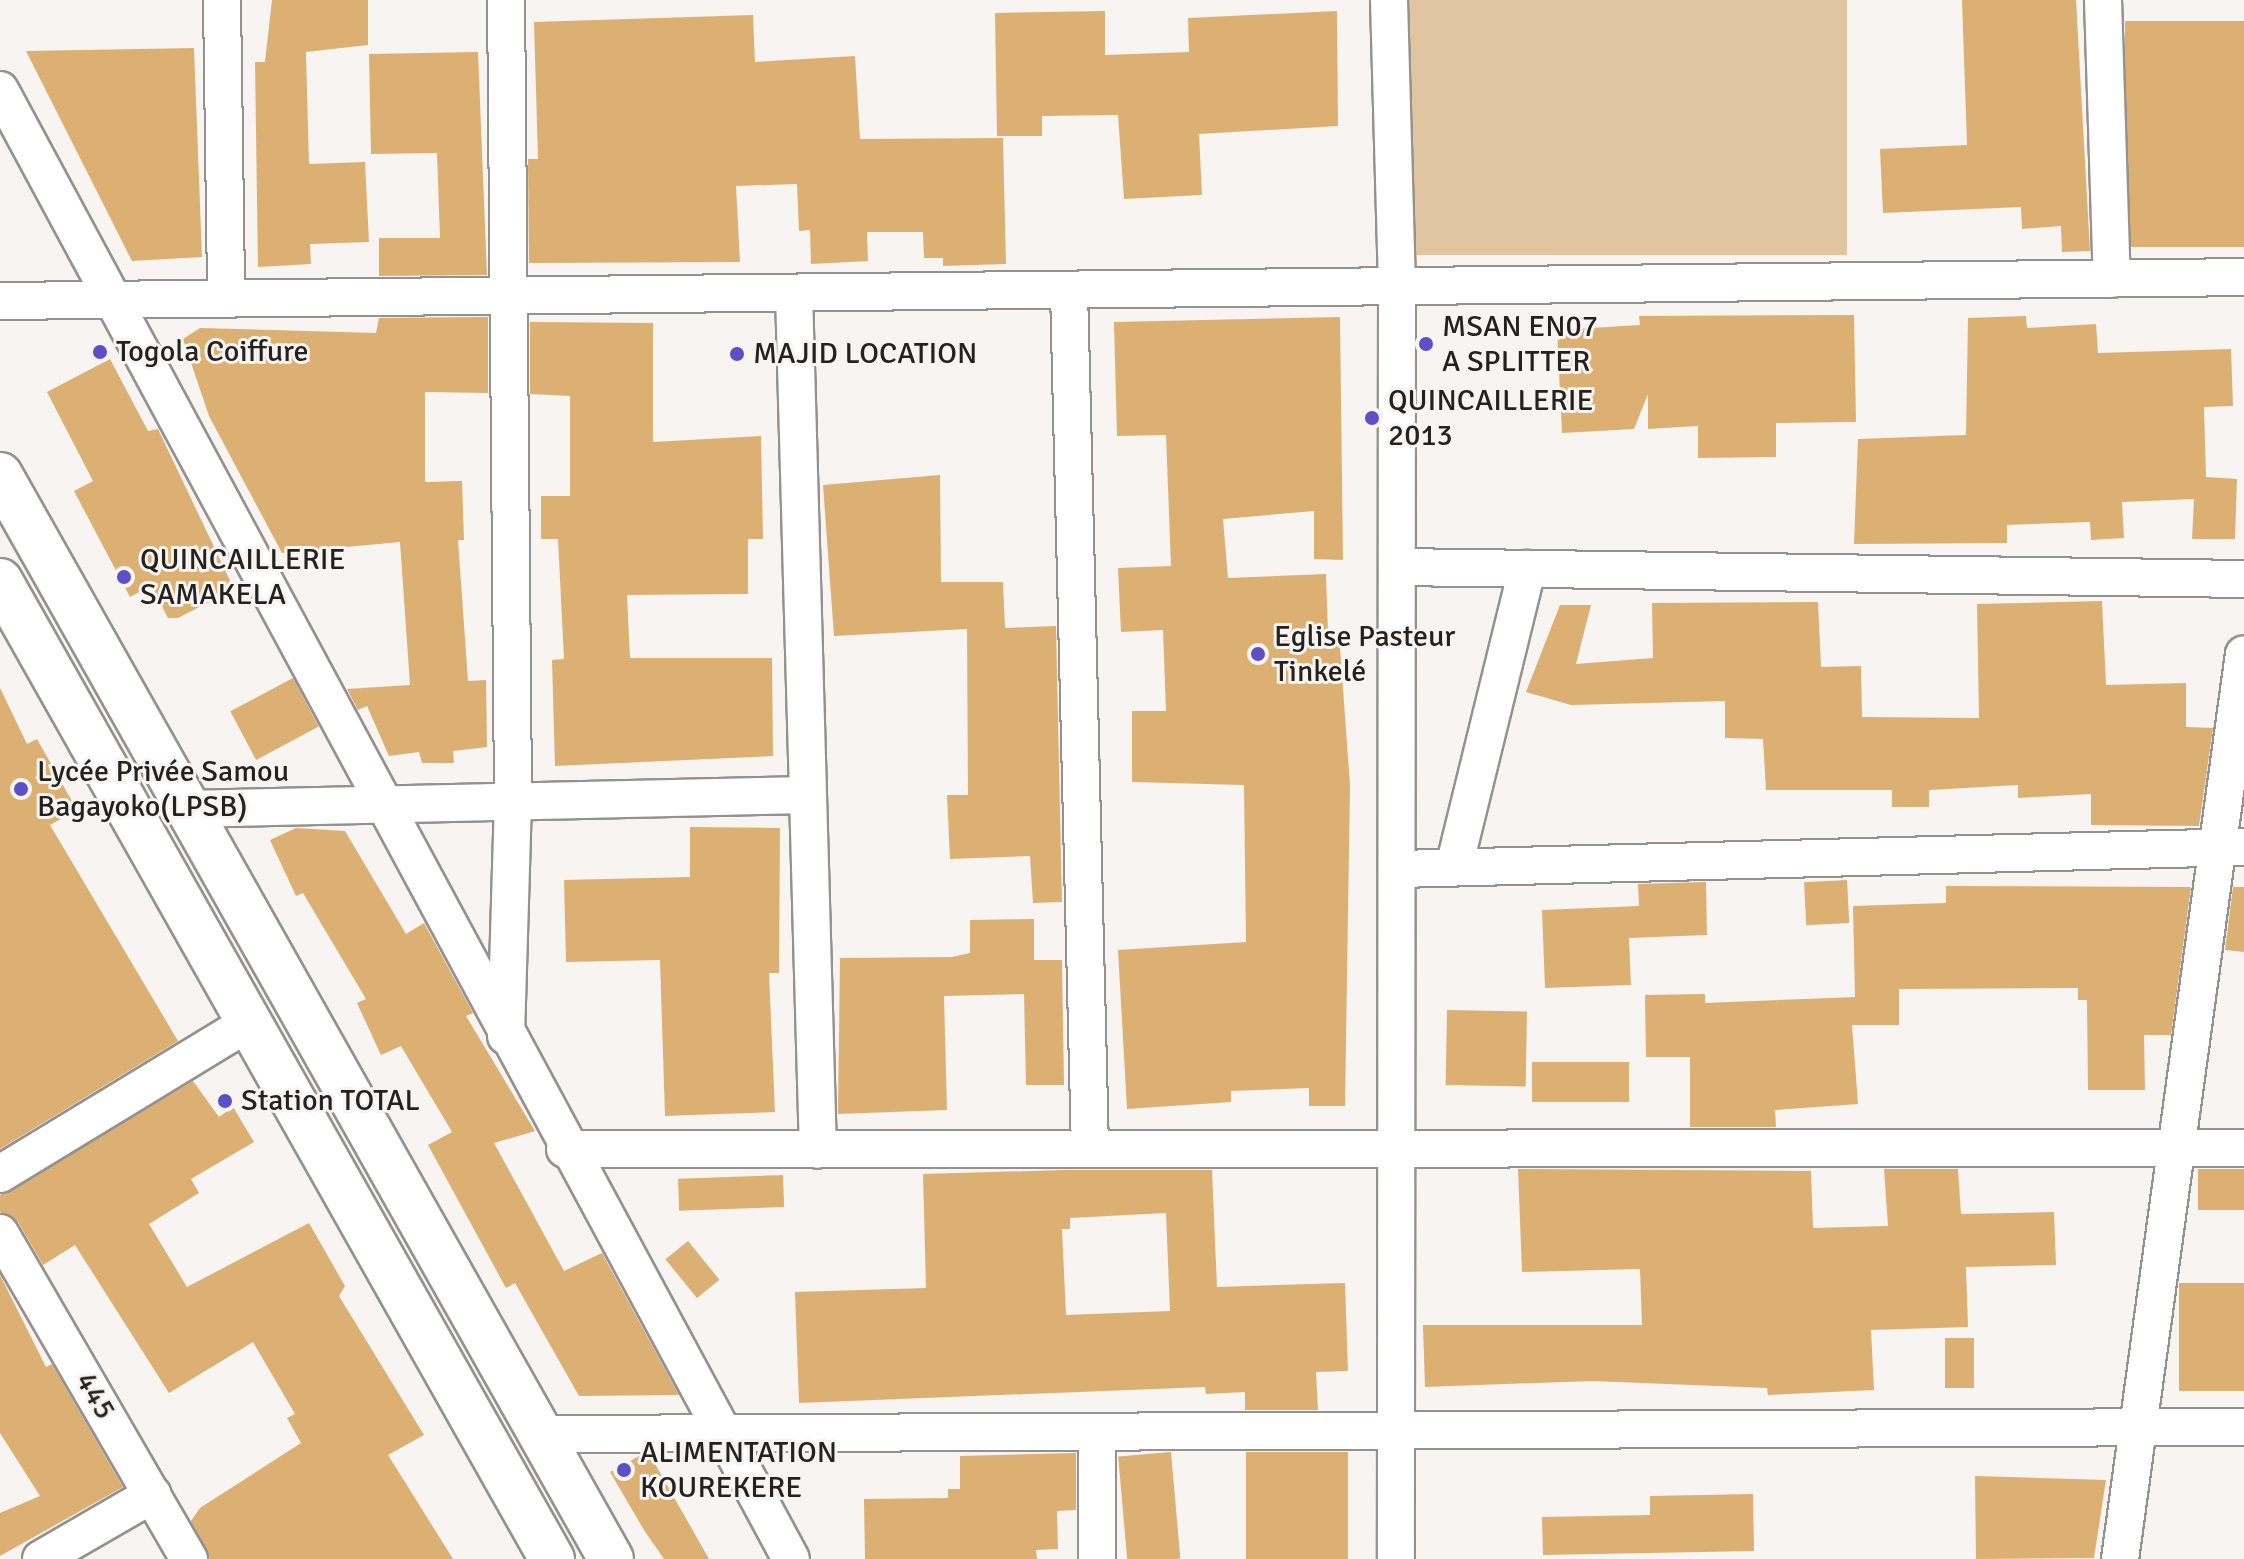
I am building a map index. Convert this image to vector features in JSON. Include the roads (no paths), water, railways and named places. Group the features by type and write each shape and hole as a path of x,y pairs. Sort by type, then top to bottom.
{"main road":[{"path":"0,475 187,809 545,1434 611,1559"},
{"path":"0,581 552,1559"}],"street":[{"path":"222,0 226,299"},
{"path":"506,0 513,796 506,1038"},
{"path":"1389,0 1397,287 1399,869 1396,1559"},
{"path":"2103,0 2112,279"},
{"path":"0,90 565,1149 791,1559"},
{"path":"0,301 2244,277"},
{"path":"1069,290 1090,1149"},
{"path":"794,293 818,1150"},
{"path":"1397,567 2244,579"},
{"path":"1454,867 1527,569"},
{"path":"2120,1559 2180,1148 2233,847 2244,654"},
{"path":"187,809 513,796 808,795"},
{"path":"1399,869 2233,847"},
{"path":"0,1174 248,1023"},
{"path":"565,1149 2244,1148"},
{"name":"445","path":"0,1233 189,1559"},
{"path":"545,1434 2244,1427"},
{"path":"1097,1432 1097,1559"},
{"path":"41,1559 153,1494"}],"place":[{"name":"MSAN EN07 A SPLITTER","path":"1426,344"},
{"name":"Togola Coiffure","path":"100,352"},
{"name":"MAJID LOCATION","path":"737,354"},
{"name":"QUINCAILLERIE 2013","path":"1372,418"},
{"name":"QUINCAILLERIE SAMAKELA","path":"124,577"},
{"name":"Eglise Pasteur Tinkelé","path":"1258,654"},
{"name":"Lycée Privée Samou Bagayoko(LPSB)","path":"21,789"},
{"name":"Station TOTAL","path":"225,1101"},
{"name":"ALIMENTATION KOUREKERE","path":"624,1470"}]}
